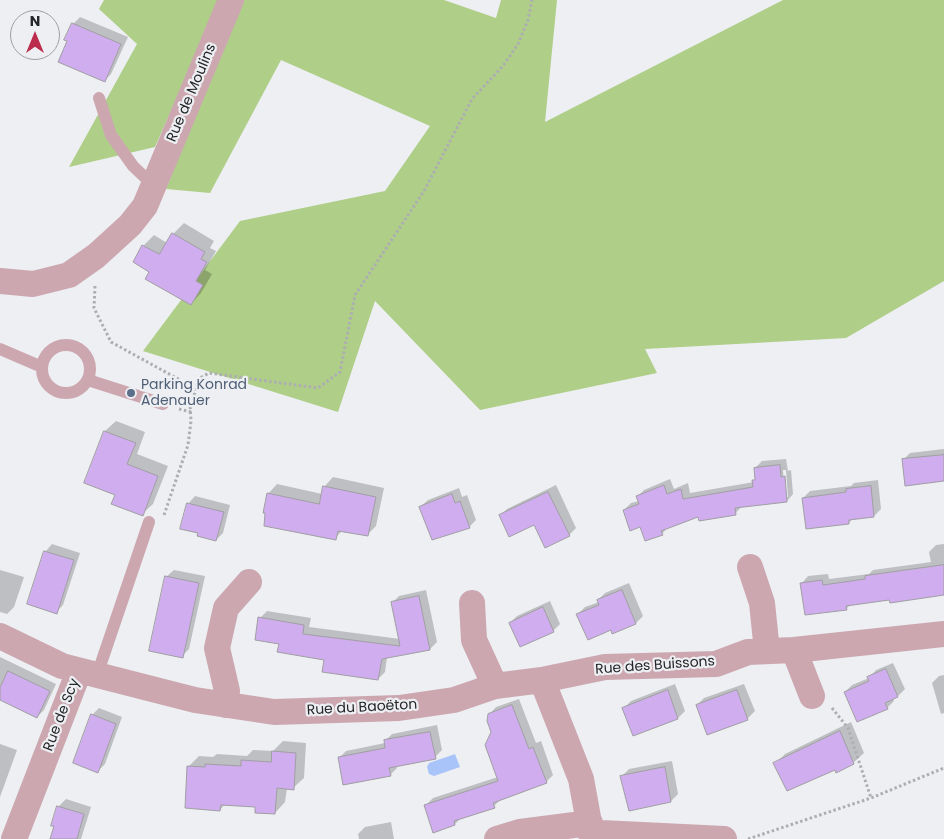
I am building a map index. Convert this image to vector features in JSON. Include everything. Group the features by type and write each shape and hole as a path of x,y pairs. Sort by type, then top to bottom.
{"street":[{"name":"Rue de Moulins","path":"0,281 33,284 69,274 96,256 130,225 145,206 154,186 231,0"},
{"path":"750,567 762,603 767,651"},
{"path":"226,705 226,691 217,648 226,608 248,582"},
{"path":"472,603 474,640 496,686"},
{"name":"Rue des Buissons","path":"542,680 605,667 716,664 748,652 794,650 944,634"},
{"name":"Rue de Scy","path":"0,636 44,659 88,673 14,839"},
{"path":"794,650 812,696"},
{"name":"Rue du Baoëton","path":"88,673 195,700 274,712 399,708 454,700 496,686 542,680"},
{"path":"542,680 581,779 591,833"},
{"path":"497,839 520,832 601,833 724,839"}],"lane":[{"path":"99,98 111,134 133,166 154,186"},
{"path":"69,344 83,351 87,357 90,372 88,380 76,391 68,393 52,388 46,382 42,367 48,353 61,345 69,344"},
{"path":"0,350 42,367"},
{"path":"88,380 163,404"},
{"path":"88,673 149,522"}],"path":[{"path":"190,404 196,391 198,379 209,373 318,388 340,372 355,295 424,191 472,99 504,66 518,44 528,20 532,0"},
{"path":"96,256 94,308 111,342 180,380 190,404 191,421 188,445 163,516"},
{"path":"812,696 834,709 848,728 871,798"},
{"path":"748,839 871,798 944,768"}],"green space":[{"path":"104,0 220,0 155,147 69,167 137,44 99,9"},
{"path":"241,0 444,0 496,18 501,0 557,0 545,122 783,0 944,0 944,281 846,338 645,349 657,373 480,410 375,301 338,412 143,351 240,221 385,191 430,126 281,60 210,193 166,189"}],"water":[{"path":"455,754 460,767 434,776 429,774 427,767 429,763"}],"building":[{"path":"72,23 121,44 105,82 58,62 67,41 64,40"},
{"path":"172,233 205,252 201,259 207,262 196,281 203,285 191,305 145,279 149,272 133,262 142,245 159,254"},
{"path":"104,431 136,443 127,464 158,476 143,516 111,504 115,495 84,483"},
{"path":"944,455 944,481 905,486 902,459"},
{"path":"780,465 781,477 785,476 787,502 735,508 736,515 699,521 698,517 661,531 663,535 645,541 640,527 630,531 623,510 639,504 636,496 664,485 667,494 681,489 683,499 753,487 752,480 755,480 754,468"},
{"path":"323,486 376,497 368,536 338,531 336,540 264,526 265,513 263,513 267,493 319,504"},
{"path":"871,486 874,517 849,520 849,524 806,529 802,498 846,492 846,489"},
{"path":"548,492 570,536 545,548 534,525 509,537 499,515"},
{"path":"452,494 455,503 460,501 470,528 432,540 419,507"},
{"path":"187,503 224,512 216,541 197,536 198,533 180,529"},
{"path":"44,551 74,560 57,614 27,604"},
{"path":"944,565 944,595 890,603 889,600 846,606 847,610 805,615 800,583 822,580 823,585 865,579 865,576"},
{"path":"165,576 199,583 183,658 149,651"},
{"path":"622,590 636,624 612,634 611,630 588,640 576,614 599,605 597,600"},
{"path":"419,596 430,650 382,659 378,680 322,672 324,660 277,652 279,644 255,640 258,617 304,625 303,634 400,646 391,602"},
{"path":"543,607 554,632 520,647 509,623"},
{"path":"886,669 898,697 885,703 888,709 857,722 844,692 869,681 867,677"},
{"path":"8,671 50,691 37,718 0,700 0,688"},
{"path":"668,690 678,719 633,736 622,708"},
{"path":"737,690 748,720 707,735 696,705"},
{"path":"512,705 529,749 533,747 547,783 493,803 495,808 454,821 455,825 433,833 424,805 498,781 485,745 491,732 487,721 488,714"},
{"path":"91,714 116,724 98,773 73,763"},
{"path":"840,731 854,764 836,773 835,770 787,791 773,763"},
{"path":"430,732 436,759 389,768 391,776 343,785 338,757 385,748 384,740"},
{"path":"272,751 296,753 294,790 277,788 275,814 255,813 255,807 221,805 220,811 185,808 187,766 205,767 205,764 241,766 241,760 271,762"},
{"path":"665,767 671,802 629,811 620,776"},
{"path":"57,806 84,814 77,839 50,839 54,826 51,826"}],"place":[{"name":"Parking Konrad Adenauer","path":"131,393"}]}
